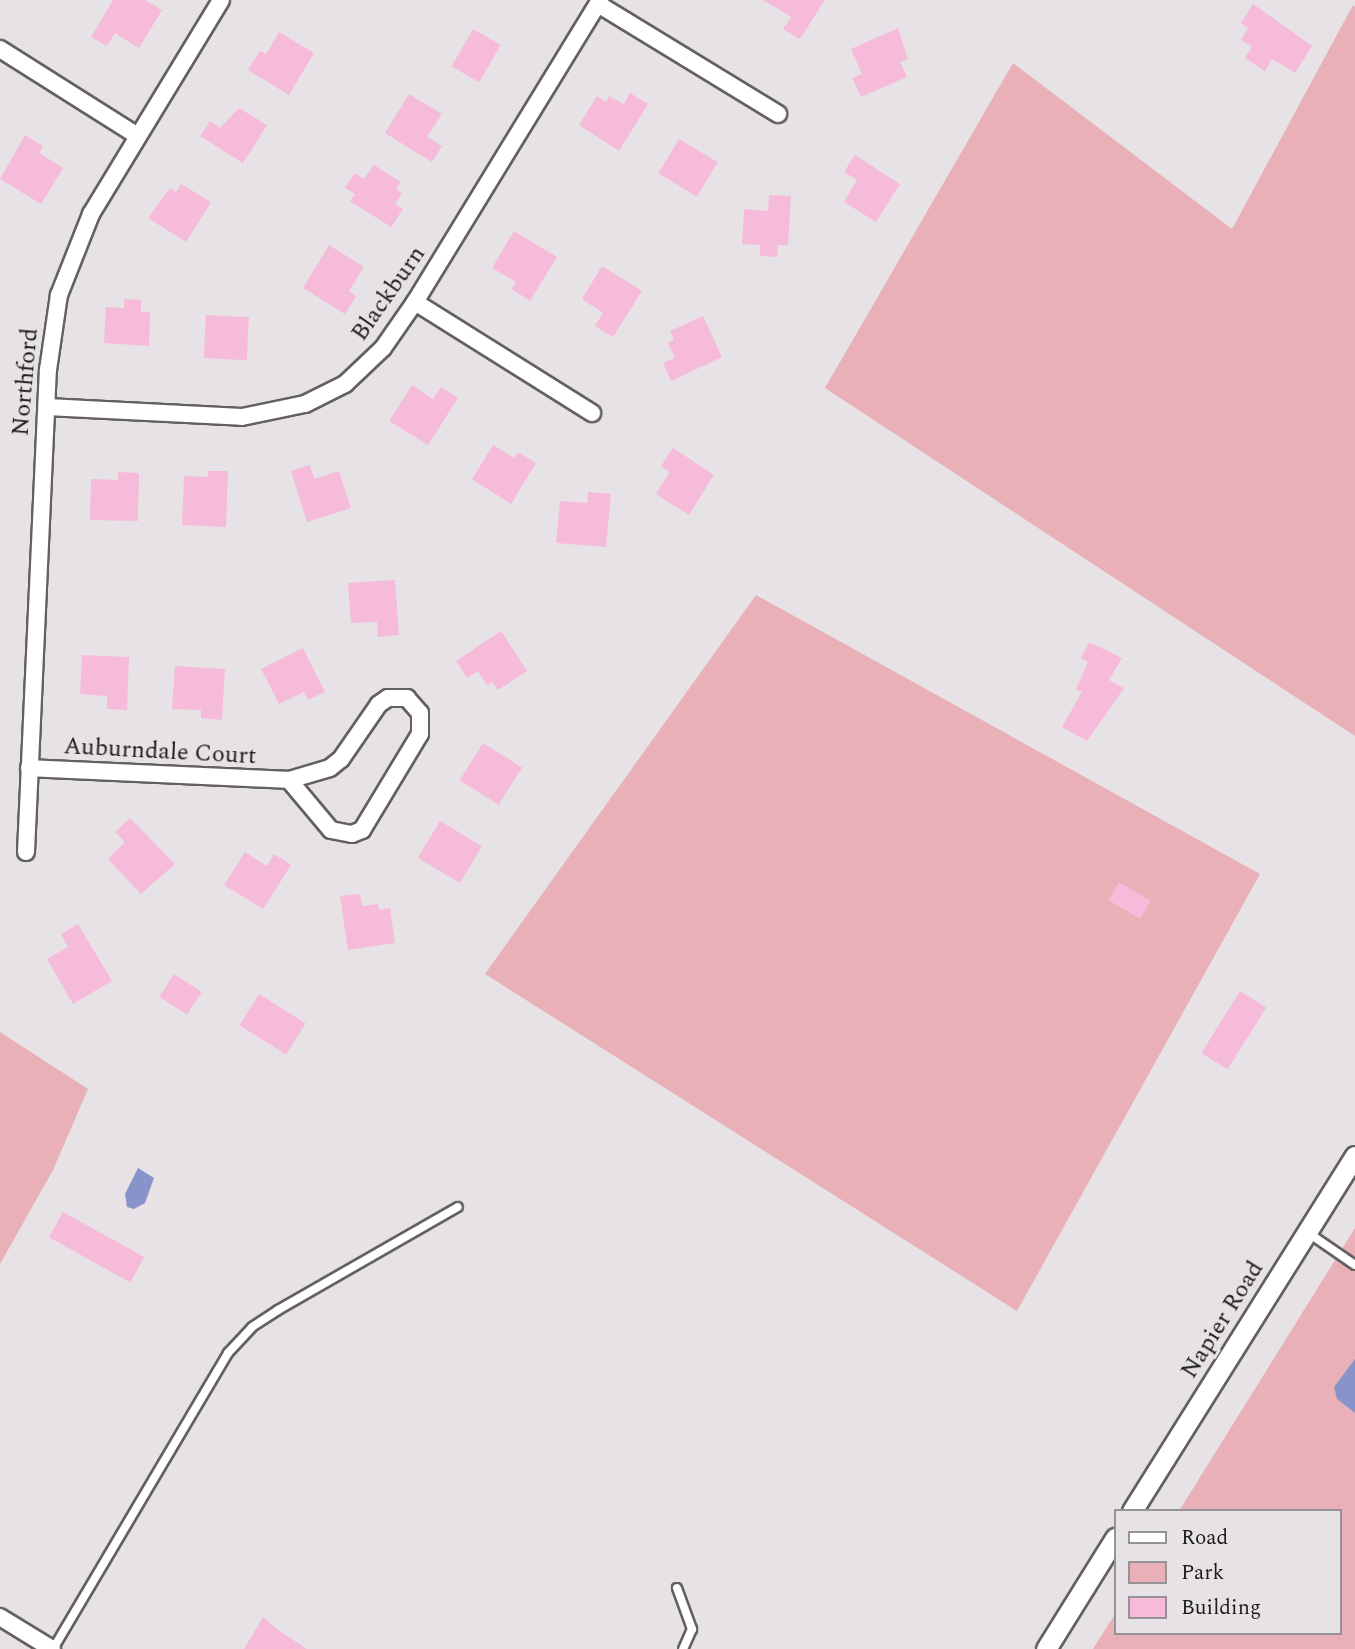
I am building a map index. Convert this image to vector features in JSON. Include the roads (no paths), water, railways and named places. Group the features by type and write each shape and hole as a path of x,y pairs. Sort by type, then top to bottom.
{"street":[{"name":"Northford","path":"26,852 50,342 65,274 83,228 136,135 222,0"},
{"path":"599,2 778,114"},
{"name":"Blackburn","path":"47,407 211,418 305,404 345,384 366,366 415,302 599,2"},
{"path":"0,49 136,135"},
{"path":"415,302 592,413"},
{"name":"Auburndale Court","path":"29,768 289,780 330,768 341,760 379,704 388,698 407,698 420,713 421,734 362,830 340,834 331,830 289,780"},
{"name":"Napier Road","path":"1133,1509 1355,1156"},
{"path":"1046,1649 1114,1540"},
{"path":"0,1617 52,1649"}],"lane":[{"path":"52,1649 228,1353 252,1327 278,1310 458,1207"},
{"path":"1307,1231 1355,1265"},
{"path":"677,1588 692,1629 683,1649"}],"water":[{"path":"138,1168 154,1178 145,1203 134,1209 127,1207 125,1194"},
{"path":"1355,1359 1355,1413 1337,1399 1334,1387"}]}
